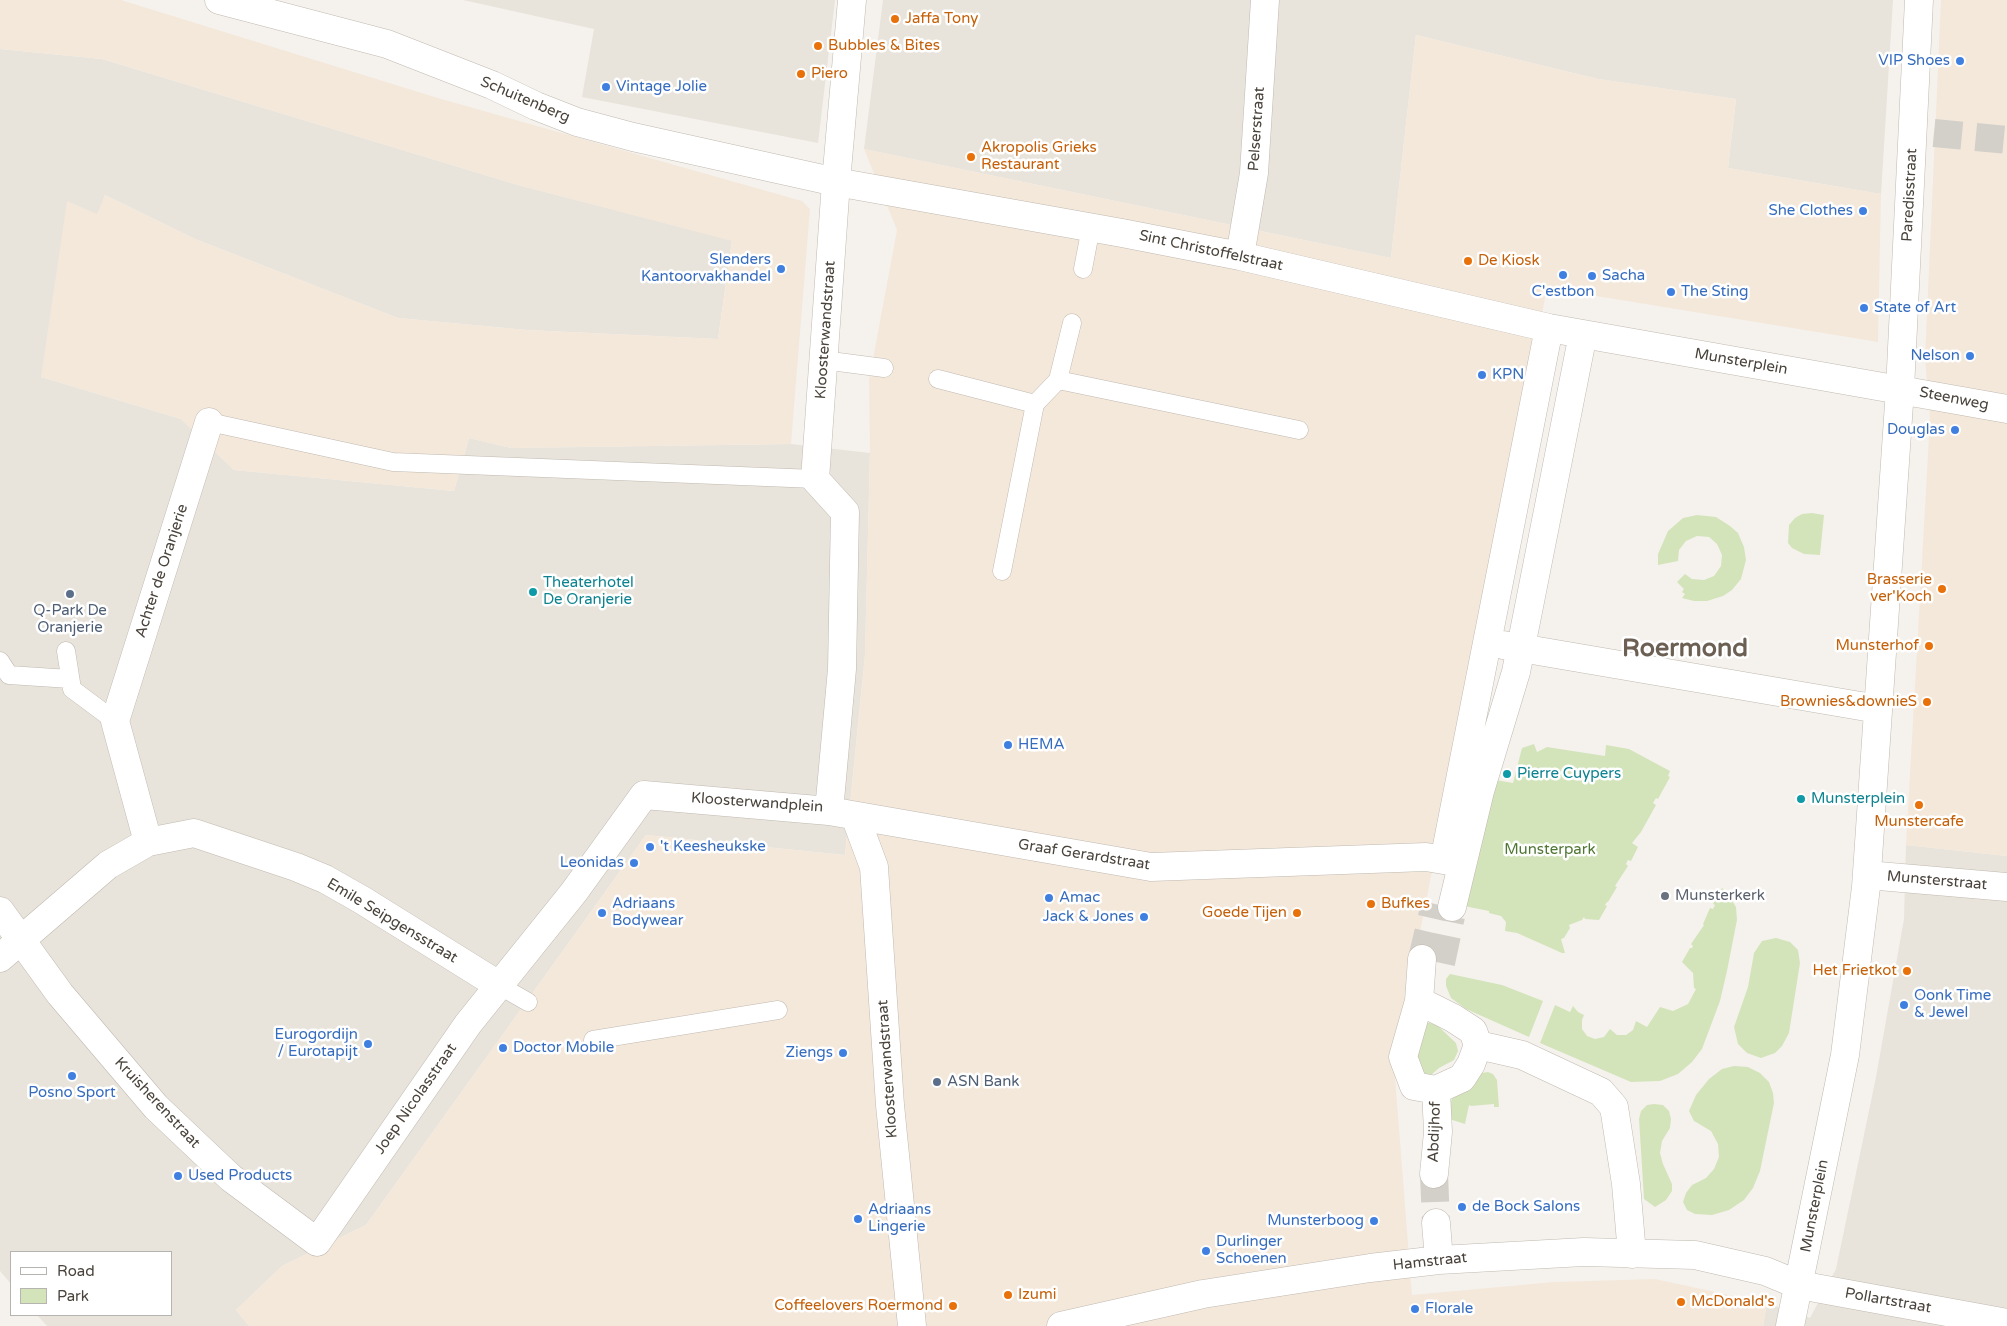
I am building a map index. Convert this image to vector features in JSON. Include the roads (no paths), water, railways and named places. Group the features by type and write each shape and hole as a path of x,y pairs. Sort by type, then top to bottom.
{"street":[{"name":"Schuitenberg","path":"219,0 387,44 492,85 536,106 577,122 633,137 836,182"},
{"name":"Kloosterwandstraat","path":"814,479 836,182 852,0"},
{"name":"Pelserstraat","path":"1240,256 1254,173 1265,0"},
{"name":"Paredisstraat","path":"1900,389 1924,132 1919,0"},
{"name":"Sint Christoffelstraat","path":"836,182 1122,232 1240,256 1549,328 1583,334"},
{"path":"1444,906 1453,862 1488,643 1549,328"},
{"name":"Munsterplein","path":"1583,334 1900,389 1867,875 1845,1056 1790,1326"},
{"path":"1453,862 1480,791 1516,672 1583,334"},
{"name":"Steenweg","path":"1900,389 2007,409"},
{"name":"Achter de Oranjerie","path":"115,721 209,422"},
{"name":"Kloosterwandplein","path":"500,986 574,892 644,795 842,814 845,512 814,479"},
{"path":"1488,643 1878,709"},
{"path":"115,721 148,842"},
{"name":"Kloosterwandstraat","path":"842,814 874,867 890,1105 912,1326"},
{"name":"Graaf Gerardstraat","path":"842,814 1151,867 1410,857 1453,862"},
{"name":"Emile Seipgensstraat","path":"0,958 108,865 148,842 194,832 296,867 325,880 362,900 500,986"},
{"name":"Munsterstraat","path":"1867,875 2007,887"},
{"name":"Kruisherenstraat","path":"0,911 60,994 156,1107 231,1178 316,1242"},
{"name":"Abdijhof","path":"1422,960 1419,1001 1403,1057 1414,1086 1436,1090 1462,1078 1471,1064 1478,1045"},
{"name":"Joep Nicolasstraat","path":"316,1242 468,1024 500,986"},
{"path":"1419,1001 1453,1018 1473,1032 1478,1045 1522,1055 1601,1092 1614,1106 1626,1184 1632,1254"},
{"name":"Abdijhof","path":"1434,1174 1438,1132 1436,1090"},
{"path":"1436,1223 1439,1260"},
{"name":"Hamstraat","path":"1061,1326 1203,1294 1439,1260 1584,1252 1695,1255 1766,1271 1799,1285"},
{"name":"Pollartstraat","path":"1799,1285 2007,1323"}],"lane":[{"path":"1083,268 1091,227"},
{"path":"1002,571 1035,404 1058,380 1072,323"},
{"path":"824,360 884,368"},
{"path":"938,379 1035,404"},
{"path":"1058,380 1299,430"},
{"path":"209,422 393,462 814,479"},
{"path":"66,651 72,689 115,721"},
{"path":"0,662 9,675 70,679"},
{"path":"500,986 528,1002"},
{"path":"593,1040 778,1010"}],"tunnel":[{"path":"1934,133 2007,140"},
{"path":"1422,959 1435,904"},
{"path":"1441,963 1451,916"},
{"path":"1434,1174 1436,1223"}],"place":[{"name":"Jaffa Tony","path":"895,19"},
{"name":"Bubbles & Bites","path":"818,46"},
{"name":"VIP Shoes","path":"1960,61"},
{"name":"Piero","path":"801,74"},
{"name":"Vintage Jolie","path":"606,87"},
{"name":"Akropolis Grieks Restaurant","path":"971,157"},
{"name":"She Clothes","path":"1863,211"},
{"name":"De Kiosk","path":"1468,261"},
{"name":"Slenders Kantoorvakhandel","path":"781,269"},
{"name":"C'estbon","path":"1563,275"},
{"name":"Sacha","path":"1592,276"},
{"name":"The Sting","path":"1671,292"},
{"name":"State of Art","path":"1864,308"},
{"name":"Nelson","path":"1970,356"},
{"name":"KPN","path":"1482,375"},
{"name":"Douglas","path":"1955,430"},
{"name":"Brasserie ver'Koch","path":"1942,589"},
{"name":"Theaterhotel De Oranjerie","path":"533,592"},
{"name":"Q-Park De Oranjerie","path":"70,594"},
{"name":"Munsterhof","path":"1929,646"},
{"name":"Brownies&downieS","path":"1927,702"},
{"name":"HEMA","path":"1008,745"},
{"name":"Pierre Cuypers","path":"1507,774"},
{"name":"Munsterplein","path":"1801,799"},
{"name":"Munstercafe","path":"1919,805"},
{"name":"'t Keesheukske","path":"650,847"},
{"name":"Leonidas","path":"634,863"},
{"name":"Munsterkerk","path":"1665,896"},
{"name":"Amac","path":"1049,898"},
{"name":"Bufkes","path":"1371,904"},
{"name":"Adriaans Bodywear","path":"602,913"},
{"name":"Goede Tijen","path":"1297,913"},
{"name":"Jack & Jones","path":"1144,917"},
{"name":"Het Frietkot","path":"1907,971"},
{"name":"Oonk Time & Jewel","path":"1904,1005"},
{"name":"Eurogordijn / Eurotapijt","path":"368,1044"},
{"name":"Doctor Mobile","path":"503,1048"},
{"name":"Ziengs","path":"843,1053"},
{"name":"Posno Sport","path":"72,1076"},
{"name":"ASN Bank","path":"937,1082"},
{"name":"Used Products","path":"178,1176"},
{"name":"de Bock Salons","path":"1462,1207"},
{"name":"Adriaans Lingerie","path":"858,1219"},
{"name":"Munsterboog","path":"1374,1221"},
{"name":"Durlinger Schoenen","path":"1206,1251"},
{"name":"Izumi","path":"1008,1295"},
{"name":"McDonald's","path":"1681,1302"},
{"name":"Coffeelovers Roermond","path":"953,1306"},
{"name":"Florale","path":"1415,1309"}],"district":[{"name":"Roermond","path":"1685,649"}],"park label":[{"name":"Munsterpark","path":"1550,850"}]}
